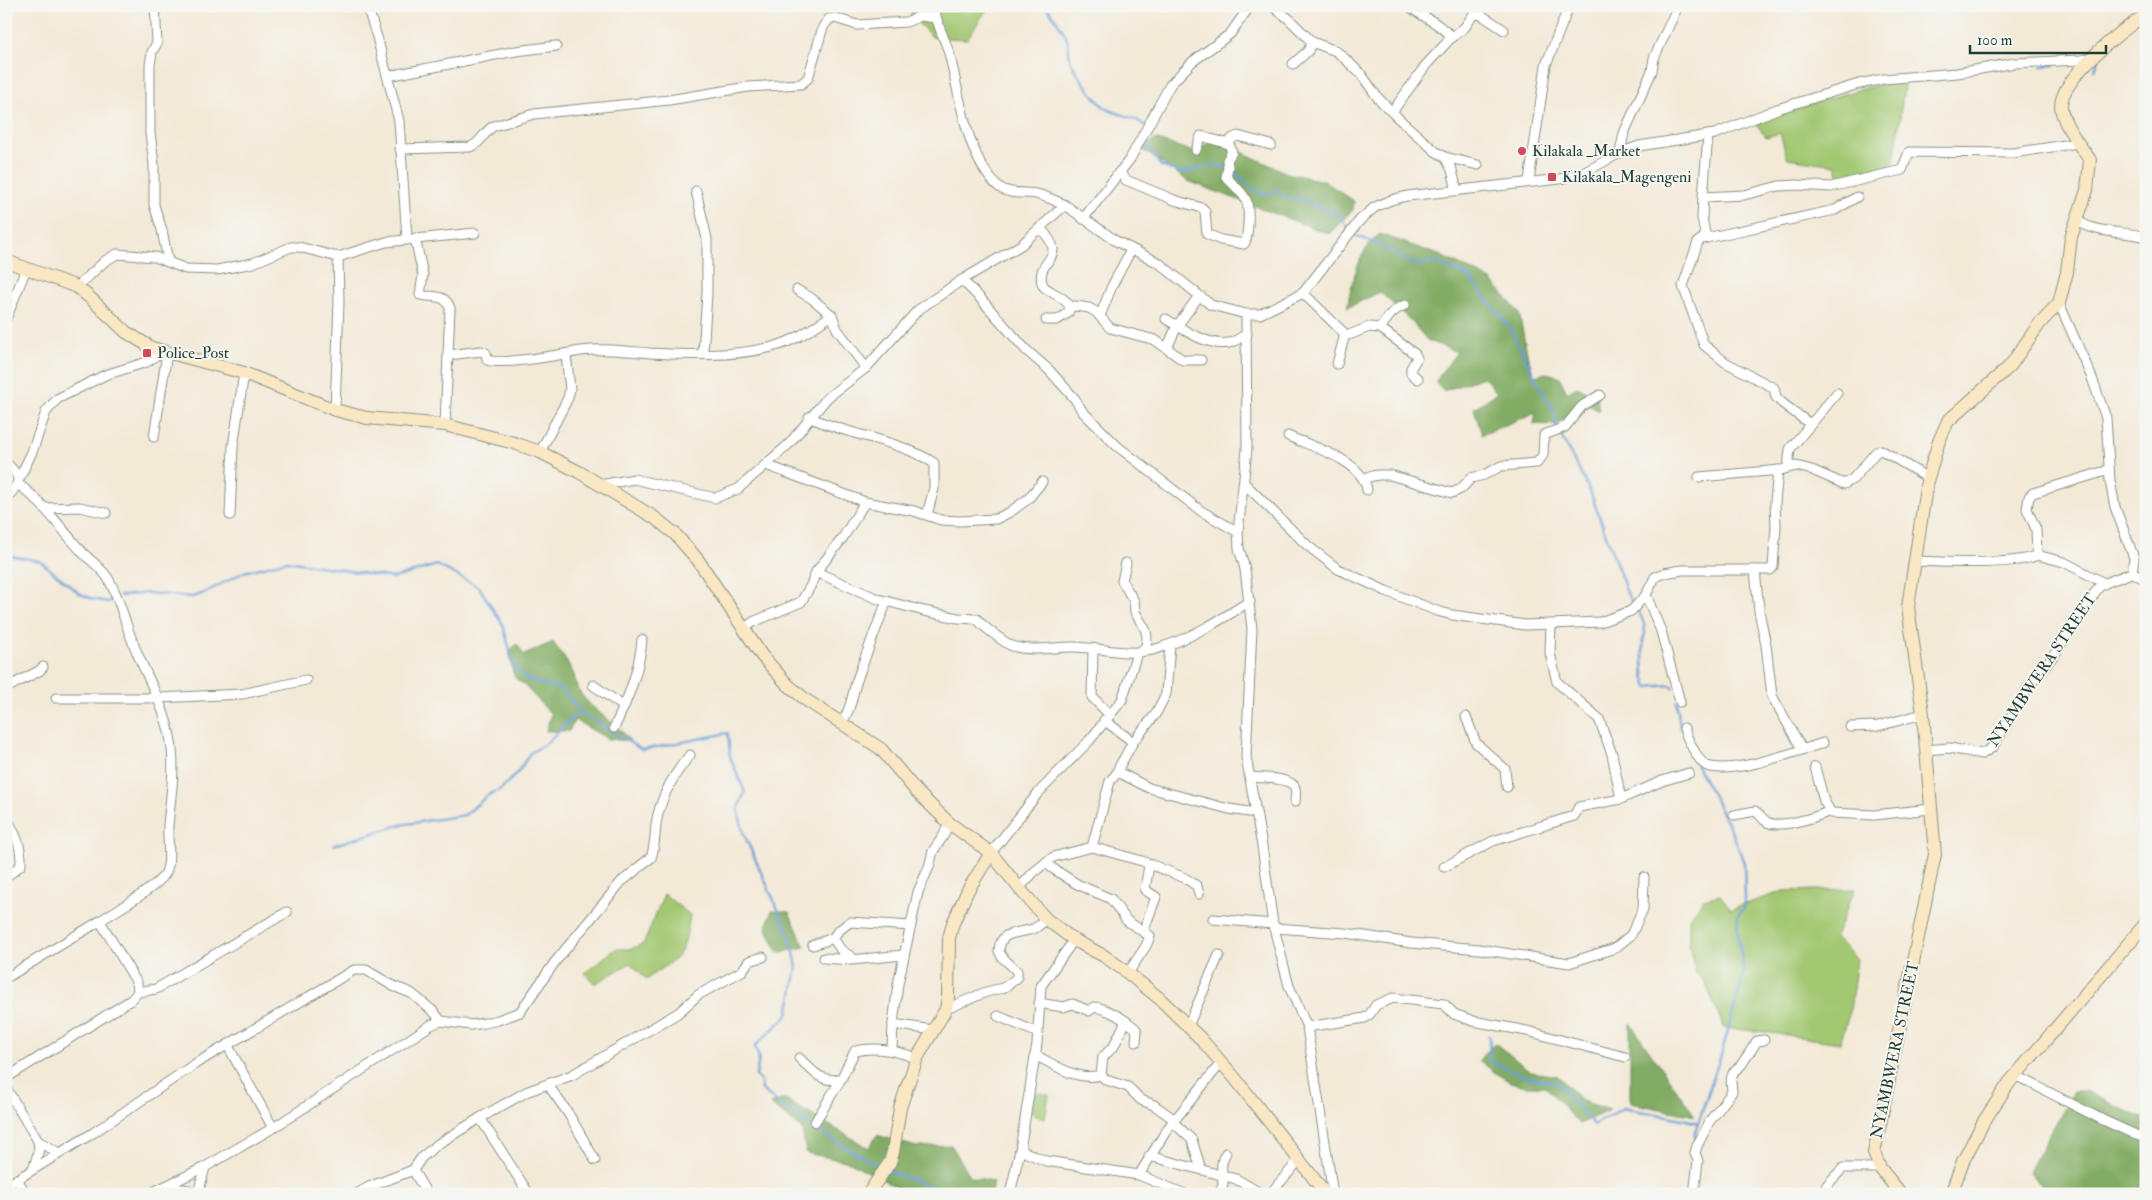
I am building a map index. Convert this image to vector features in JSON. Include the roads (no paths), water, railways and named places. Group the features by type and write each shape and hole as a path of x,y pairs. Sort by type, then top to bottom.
{"street":[{"path":"155,6 157,43 152,52 150,66 150,134 154,164 154,205 162,230 168,261"},
{"path":"367,6 399,121 400,149 411,239 423,275 420,295 444,298 448,301 450,308 445,426"},
{"path":"934,6 935,18 945,40 973,146 980,164 1000,188 1006,191 1036,194 1065,205 1083,219 1132,250 1159,263 1211,305 1246,314 1260,314 1303,293 1360,220 1375,207 1391,200 1407,196 1560,179 1583,173 1620,153 1639,146 1708,135 1726,130 1777,108 1859,84 1884,79 1957,73 2015,62 2081,60 2095,57"},
{"path":"1083,219 1130,159 1175,79 1192,62 1230,34 1250,6"},
{"path":"1272,6 1288,18 1312,42 1336,51 1361,74 1378,98 1408,128 1445,158 1452,170 1457,191"},
{"path":"1408,6 1453,37"},
{"path":"1529,181 1546,65 1569,6"},
{"path":"1620,153 1624,133 1652,71 1654,58 1678,6"},
{"path":"1392,112 1426,65 1465,27 1473,15 1477,14 1504,30"},
{"path":"1926,750 1923,714 1908,607 1928,478 1939,441 1948,421 2010,366 2040,323 2059,303 2067,272 2071,237 2088,190 2090,160 2078,143 2061,106 2065,91 2077,72 2132,23 2146,15"},
{"path":"400,149 470,148 478,143 489,128 534,114 668,100 748,87 801,84 808,78 823,27 829,19 835,18 857,25 906,22 921,16 935,18"},
{"path":"1293,64 1308,51 1312,42"},
{"path":"388,76 516,51 556,46"},
{"path":"1706,238 1702,218 1708,135"},
{"path":"1196,150 1201,136 1228,143"},
{"path":"1228,143 1238,136 1271,145"},
{"path":"1120,172 1126,180 1174,200 1202,208 1205,211 1207,234 1221,240 1244,244 1247,237 1247,202 1241,191 1226,177 1227,160 1232,152 1228,143"},
{"path":"1703,197 1744,195 1779,186 1831,186 1902,170 1909,152 2013,153 2078,143"},
{"path":"1445,158 1478,165"},
{"path":"696,191 707,238 707,293 703,354"},
{"path":"1810,424 1776,397 1774,388 1725,362 1704,345 1683,286 1698,242 1706,238 1835,210 1856,197"},
{"path":"600,485 634,479 715,498 738,490 789,444 827,398 866,368 918,310 962,280 1021,245 1065,205"},
{"path":"2078,220 2083,224 2104,230 2146,237"},
{"path":"1040,228 1053,244 1054,251 1043,272 1042,282 1044,288 1067,300 1070,307 1068,314 1057,320 1046,320"},
{"path":"77,287 105,261 117,254 155,257 186,268 217,270 253,263 291,247 338,257 386,242 474,233"},
{"path":"1100,316 1112,286 1132,250"},
{"path":"335,410 339,302 338,257"},
{"path":"6,261 77,287 134,339 164,352 244,373 335,410 367,418 445,426 514,443 540,452 656,518 698,560 762,656 787,684 806,700 841,724 874,743 917,792 949,823 991,853 1018,888 1046,919 1074,940 1104,956 1159,998 1188,1026 1221,1063 1300,1158 1326,1194"},
{"path":"6,319 26,269"},
{"path":"962,280 1026,350 1049,370 1075,399 1082,411 1117,446 1201,511 1238,532"},
{"path":"797,290 811,298 832,315 837,329 866,368"},
{"path":"1303,293 1345,334 1349,335 1369,327 1380,328 1415,354 1417,358 1411,368 1411,373 1418,379"},
{"path":"1167,348 1177,326 1199,296"},
{"path":"2059,303 2101,402 2108,434 2109,470 2115,507 2134,558 2132,572 2146,580"},
{"path":"1380,328 1392,312 1398,307 1405,305"},
{"path":"1070,307 1082,306 1100,316 1110,328 1146,336 1183,360 1201,360"},
{"path":"1246,314 1247,450 1245,484 1238,532 1239,548 1246,569 1252,629 1246,757 1274,926 1290,986 1307,1027 1333,1194"},
{"path":"449,355 481,351 486,353 487,360 492,362 582,351 617,350 731,354 782,344 807,332 832,315"},
{"path":"1166,319 1194,336 1223,343 1230,343 1247,334"},
{"path":"1337,364 1345,334"},
{"path":"154,437 164,352"},
{"path":"6,499 18,481 32,452 46,412 57,399 105,375 146,362 164,352"},
{"path":"540,452 568,398 570,389 566,354"},
{"path":"230,515 233,447 244,373"},
{"path":"1788,467 1790,449 1836,393"},
{"path":"1363,478 1385,475 1446,492 1458,491 1471,478 1484,475 1501,466 1537,463 1543,455 1544,435 1565,426 1582,406 1600,395"},
{"path":"810,417 844,431 904,449 934,464 934,488 927,515"},
{"path":"1288,436 1340,458 1354,467 1363,478 1367,490"},
{"path":"1698,477 1803,467 1841,484 1846,484 1853,479 1876,452 1882,450 1928,478"},
{"path":"6,463 15,470 18,481 108,578 120,603 143,667 158,698 172,749 173,775 167,843 168,868 164,876 100,921 6,978"},
{"path":"766,465 865,502 914,511 941,520 996,519 1028,499 1042,482"},
{"path":"1245,484 1308,546 1348,575 1452,616 1519,624 1551,625 1600,622 1626,614 1637,606 1646,595 1655,577 1664,573 1682,570 1770,570 1773,567 1776,526 1774,502 1778,470"},
{"path":"2036,554 2036,529 2028,509 2030,495 2109,470"},
{"path":"744,629 761,618 801,602 811,586 816,572 842,539 865,502"},
{"path":"45,508 80,507 106,513"},
{"path":"1915,561 1988,561 2028,558 2036,554 2064,562 2104,583"},
{"path":"871,1191 890,1162 900,1108 917,1058 946,1009 948,997 948,938 961,902 991,853 1038,792 1067,765 1122,700 1136,653 1146,646 1148,636 1135,612 1134,601 1122,580 1126,563"},
{"path":"1755,570 1759,611 1766,645 1772,696 1802,749"},
{"path":"816,572 865,594 887,601 938,614 977,619 982,627 1011,646 1042,649 1075,647 1136,653 1170,644 1202,629 1250,601"},
{"name":"NYAMBWERA STREET","path":"1901,1194 1880,1168 1874,1153 1935,854 1926,750 1949,748 1982,754 1992,746 2031,683 2054,655 2098,588 2104,583 2121,578 2132,572"},
{"path":"1646,595 1661,631 1680,702"},
{"path":"841,724 848,714 854,698 858,677 887,601"},
{"path":"1551,625 1550,653 1557,682 1599,719 1612,754 1621,799"},
{"path":"614,728 636,676 642,640"},
{"path":"1092,847 1112,777 1118,772 1125,754 1155,715 1166,694 1170,644"},
{"path":"1093,649 1092,697 1107,717 1133,742"},
{"path":"6,688 39,671 43,667"},
{"path":"56,698 158,698 242,694 306,680"},
{"path":"593,685 624,707"},
{"path":"1850,727 1878,726 1923,714"},
{"path":"1466,718 1476,743 1505,769 1507,788"},
{"path":"1684,728 1690,744 1701,761 1709,767 1737,766 1823,743"},
{"path":"6,1186 125,1112 195,1064 354,970 366,970 393,986 411,993 440,1021 471,1025 498,1020 520,1012 545,975 622,881 631,876 636,867 651,858 656,839 656,825 661,803 676,772 690,755"},
{"path":"1815,766 1824,802 1830,812"},
{"path":"1118,772 1149,788 1229,809 1256,813"},
{"path":"1444,867 1493,840 1574,816 1579,807 1621,799 1662,781 1689,773"},
{"path":"1250,778 1276,779 1289,782 1296,791 1295,802"},
{"path":"1734,815 1755,811 1768,823 1781,824 1813,818 1830,812 1836,814 1874,815 1931,809"},
{"path":"6,817 15,833 21,852 21,865 6,877"},
{"path":"892,1050 893,1024 904,955 921,885 930,867 933,851 944,836 949,823"},
{"path":"1018,888 1046,862 1060,854 1092,847 1103,849 1192,881 1197,886 1199,894"},
{"path":"1046,862 1077,884 1111,899 1128,922 1150,936 1128,973"},
{"path":"1143,932 1156,897 1145,890 1149,865"},
{"path":"1213,919 1345,933 1411,943 1479,949 1569,963 1616,948 1631,935 1643,910 1644,877"},
{"path":"6,1078 132,1000 138,992 156,989 287,912"},
{"path":"946,1009 986,992 1003,988 1017,978 1017,971 1002,957 999,951 1003,938 1008,934 1033,929 1046,919"},
{"path":"100,921 136,984 138,992"},
{"path":"812,945 833,938 838,931 850,922 912,926"},
{"path":"1951,1194 1963,1161 1984,1120 2015,1075 2146,923"},
{"path":"833,938 845,955 858,959"},
{"path":"1010,1194 1020,1150 1035,1056 1041,986 1074,940"},
{"path":"824,958 858,959 904,955"},
{"path":"1188,1026 1219,955"},
{"path":"356,1194 412,1170 422,1157 438,1144 480,1118 526,1092 572,1075 654,1028 678,1012 698,995 742,971 749,961 763,957"},
{"path":"1307,1027 1365,1018 1376,1005 1392,998 1444,1004 1454,1014 1473,1021 1527,1031 1625,1057"},
{"path":"1039,1004 1063,1007 1073,1004 1088,1011 1098,1007 1126,1021 1137,1031 1136,1042"},
{"path":"998,1016 1038,1032"},
{"path":"149,1194 205,1167 273,1128 412,1037 440,1021"},
{"path":"1126,1021 1114,1046 1103,1057 1100,1065 1101,1075 1106,1080 1128,1087 1142,1100 1154,1105 1174,1121 1192,1140 1201,1169"},
{"path":"893,1024 932,1030"},
{"path":"1694,1194 1698,1162 1695,1153 1697,1146 1709,1122 1732,1092 1731,1078 1734,1070 1753,1049 1757,1041 1764,1040"},
{"path":"228,1046 273,1128"},
{"path":"815,1122 842,1079 855,1051 869,1048 892,1050 917,1058"},
{"path":"1035,1056 1081,1076 1094,1077 1101,1075"},
{"path":"799,1058 823,1079 834,1081 842,1079"},
{"path":"1139,1174 1149,1156 1174,1121 1221,1063"},
{"path":"2015,1075 2103,1120 2146,1138"},
{"path":"548,1085 568,1113 595,1160"},
{"path":"6,1088 38,1141 39,1149 34,1167"},
{"path":"480,1118 529,1194"},
{"path":"38,1141 59,1153"},
{"path":"1020,1150 1046,1161 1139,1174 1185,1194"},
{"path":"1218,1194 1223,1185 1220,1165 1226,1153"},
{"path":"1149,1156 1222,1175 1247,1184 1262,1194"},
{"path":"1270,1194 1300,1158"},
{"path":"198,1194 205,1167"},
{"path":"1822,1194 1827,1184 1843,1168 1880,1168"},
{"path":"412,1170 427,1194"},
{"path":"17,1179 26,1194"},
{"path":"162,1187 176,1187 189,1190 192,1194"}],"waterway":[{"path":"1046,6 1065,35 1073,66 1095,98 1113,112 1140,121 1144,125"},
{"path":"2095,69 2099,59"},
{"path":"2042,66 2054,65"},
{"path":"1146,136 1148,147 1161,166 1181,173 1212,165 1226,167"},
{"path":"1231,169 1256,192 1270,194 1275,190 1291,199 1300,198 1339,215 1350,231"},
{"path":"1357,236 1382,246 1415,265 1434,262 1468,276 1511,329 1544,395 1553,408 1557,427"},
{"path":"1559,432 1590,491 1627,593 1643,621 1645,632 1643,666 1648,687 1670,685 1673,687"},
{"path":"6,555 40,561 79,593 92,599 108,602 115,598"},
{"path":"120,596 146,593 192,597 202,594 244,572 287,561 394,578 437,565 479,587 503,625 514,666 524,677 541,684 560,688 582,713 642,750 728,733 730,757 745,792 738,808 743,832 791,938 797,967 788,1015 755,1046 759,1058 756,1076 761,1082 762,1090 790,1112 835,1141 881,1167"},
{"path":"1677,702 1680,729"},
{"path":"334,845 400,825 465,815 488,795 501,789 518,772 530,753 547,743 573,717 582,713"},
{"path":"1691,754 1733,834 1744,863 1745,897 1744,907 1738,916 1737,929 1744,973 1721,1055 1695,1132 1695,1142"},
{"path":"1489,1036 1490,1061 1527,1077 1558,1083 1594,1125 1623,1108 1698,1123"},
{"path":"888,1171 951,1194"}],"place":[{"name":"Kilakala _Market","path":"1522,151"},
{"name":"Kilakala_Magengeni","path":"1552,177"},
{"name":"Police_Post","path":"147,353"}]}
